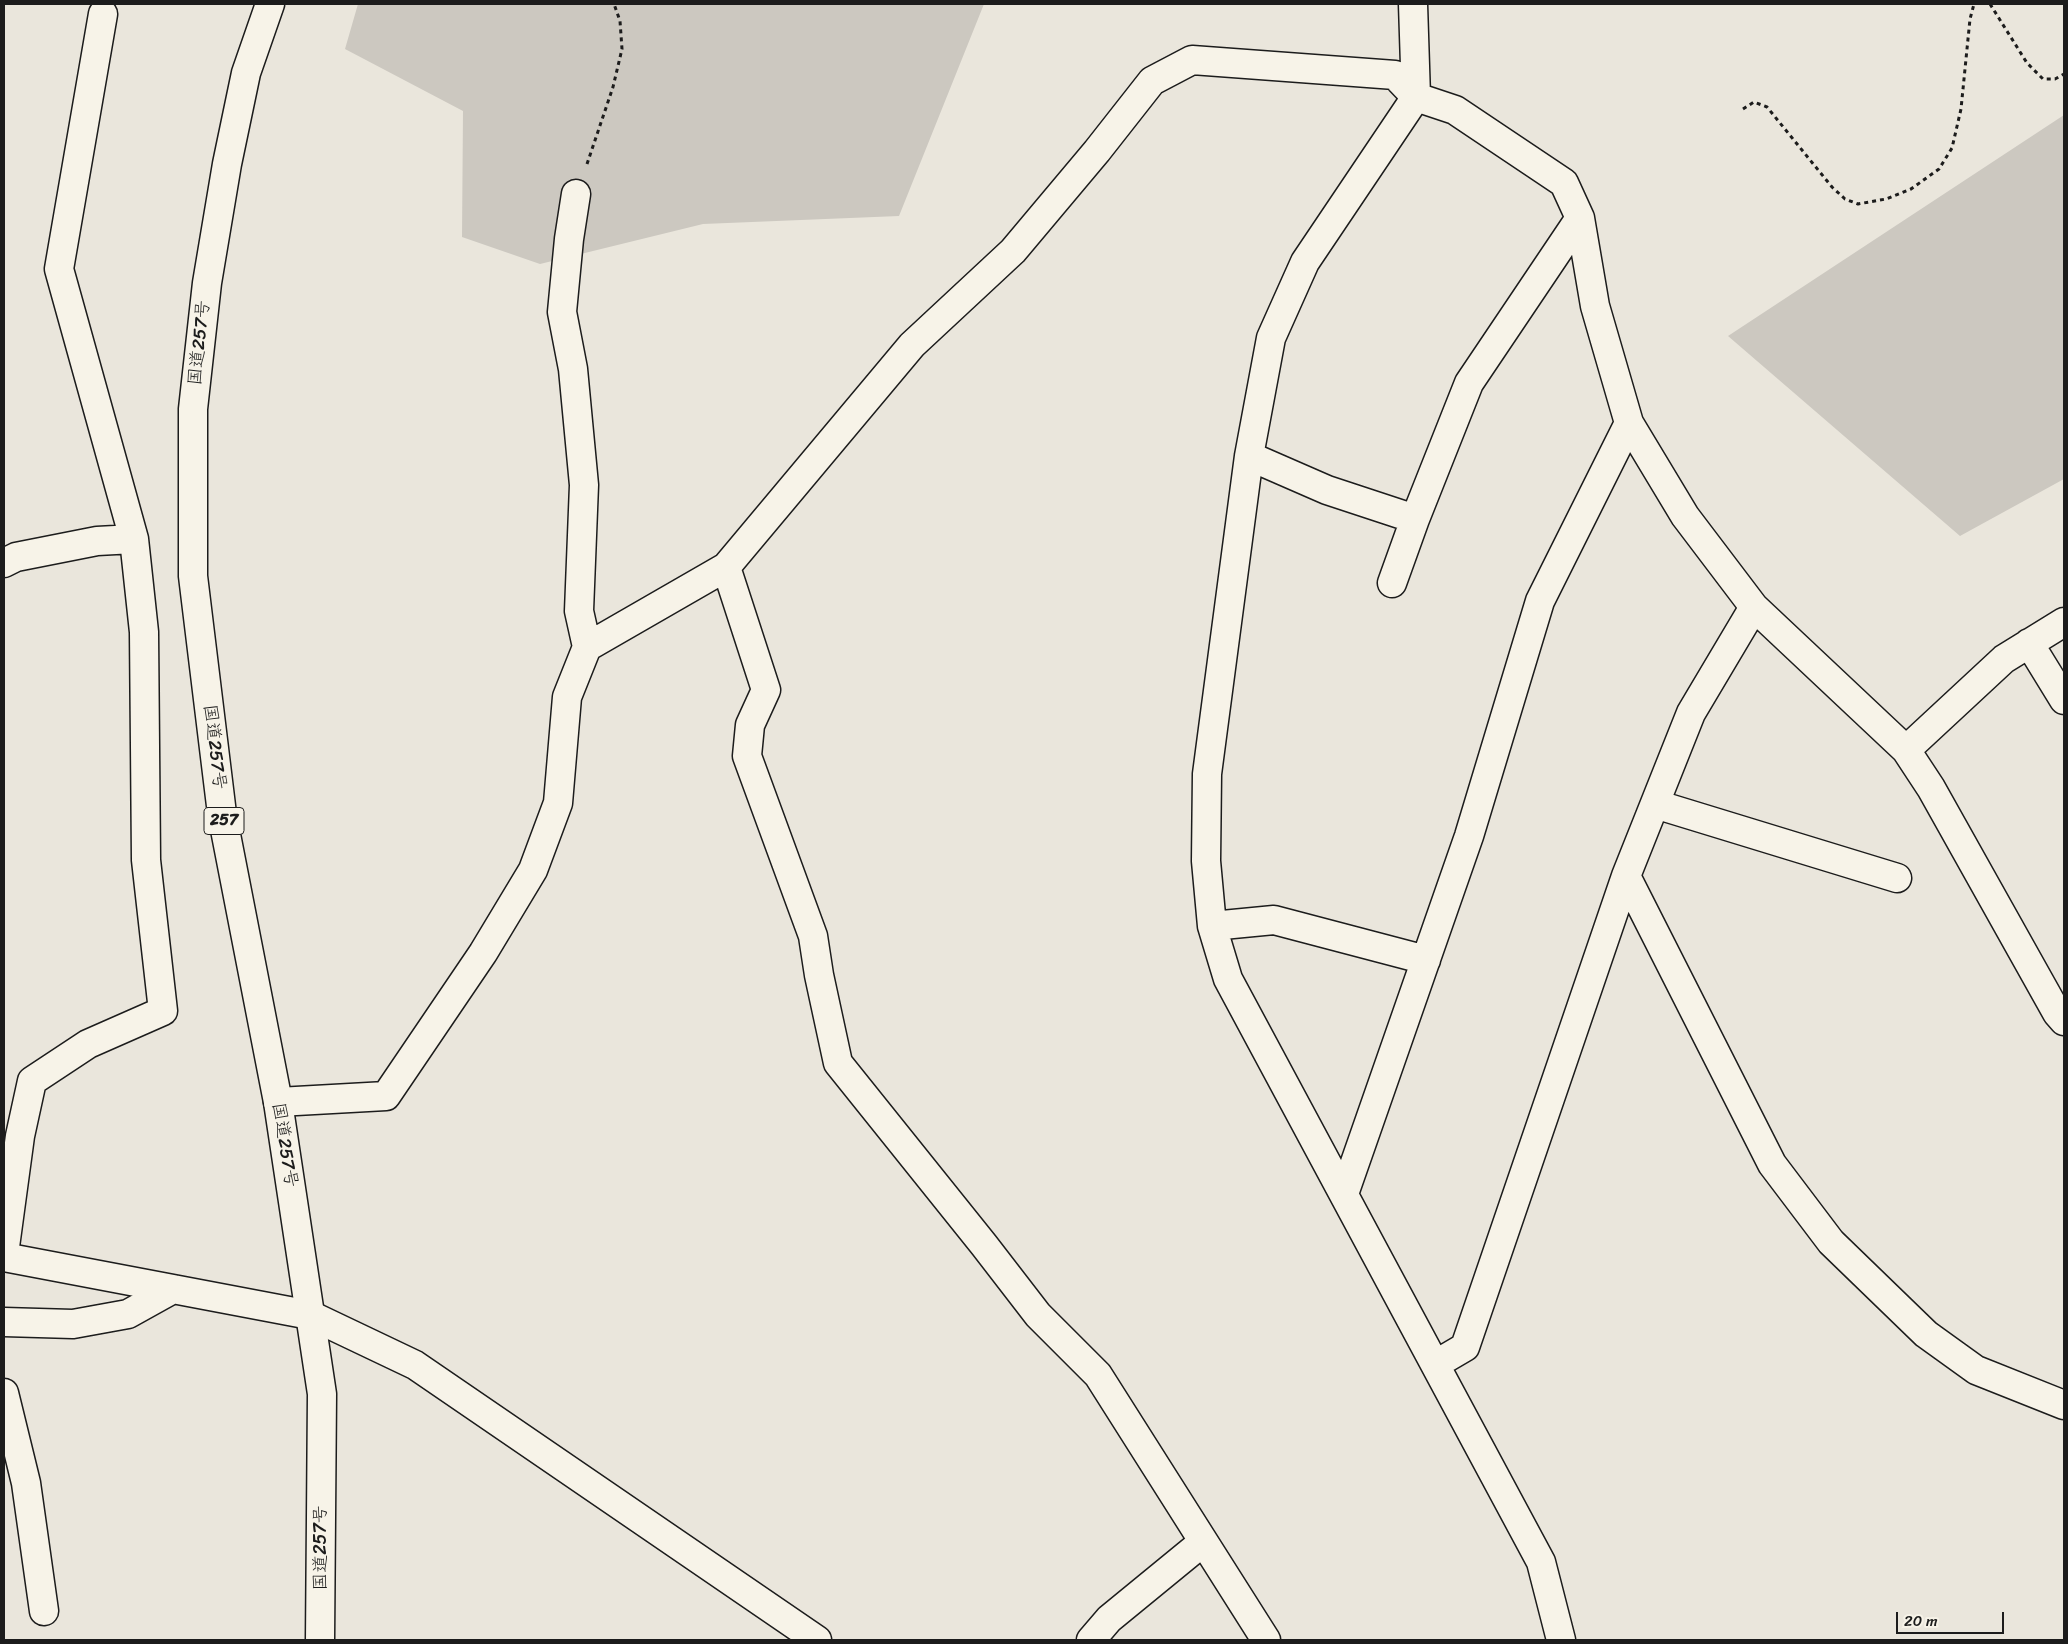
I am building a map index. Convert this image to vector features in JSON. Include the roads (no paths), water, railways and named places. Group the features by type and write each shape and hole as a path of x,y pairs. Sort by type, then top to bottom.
{"main road":[{"name":"国道257号","path":"270,4 246,73 227,164 207,283 193,409 193,576 222,814 278,1102 322,1394 320,1640"},
{"path":"1413,4 1416,97 1306,262 1271,338 1249,456 1207,774 1206,861 1212,926 1228,979 1542,1562 1561,1640"},
{"path":"103,14 59,269 134,539 144,632 146,860 163,1011 88,1044 32,1081 20,1136 4,1256 310,1315 415,1365 817,1640"},
{"path":"587,647 726,567 912,345 1013,251 1152,81 1192,60 1395,75 1416,97 1455,110 1564,183 1580,218 1595,306 1629,424 1685,516 1754,607 1906,750 1931,788 2057,1013 2064,1021"},
{"path":"278,1102 386,1096 478,961 533,870 558,803 567,697 587,647 579,611 584,486 573,369 562,312 576,194"},
{"path":"1392,583 1415,519 1469,383 1580,218"},
{"path":"1344,1194 1468,836 1540,601 1629,424"},
{"path":"1249,456 1327,490 1415,519"},
{"path":"4,563 16,558 97,541 134,539"},
{"path":"726,567 766,690 750,725 747,756 813,936 819,975 838,1063 1038,1315 1098,1375 1202,1542 1266,1640"},
{"path":"1436,1364 1464,1347 1626,876 1691,713 1754,607"},
{"path":"1906,750 2004,659 2064,622"},
{"path":"2029,643 2064,700"},
{"path":"1655,804 1897,878"},
{"path":"1626,876 1772,1164 1832,1242 1926,1334 1976,1370 2064,1405"},
{"path":"1212,926 1274,920 1426,960"},
{"path":"4,1322 73,1324 128,1314 173,1289"},
{"path":"4,1392 26,1483 44,1611"},
{"path":"1092,1640 1109,1619 1202,1542"}]}
